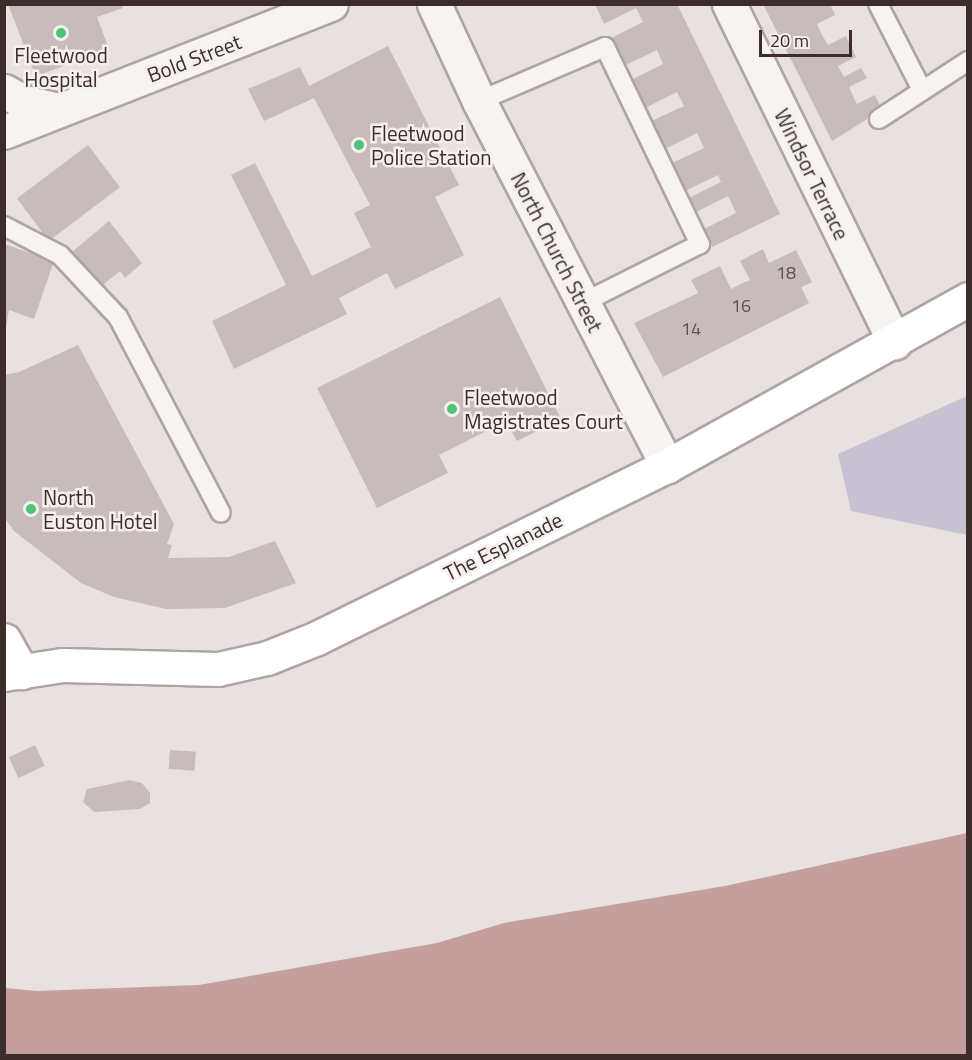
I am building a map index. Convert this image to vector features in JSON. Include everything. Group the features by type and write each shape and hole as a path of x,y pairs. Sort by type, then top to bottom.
{"street":[{"name":"Bold Street","path":"4,132 331,4"},
{"name":"North Church Street","path":"434,4 479,101 666,465"},
{"name":"Windsor Terrace","path":"729,4 895,343"},
{"path":"4,91 24,102 58,110"},
{"name":"The Esplanade","path":"13,673 63,665 218,669 267,658 317,638 666,465 895,343 968,299"},
{"path":"4,640 13,673"}],"lane":[{"path":"878,4 922,90"},
{"path":"479,101 605,47 700,244 584,302"},
{"path":"879,119 968,61"},
{"path":"4,225 60,255 117,317 221,513"}],"shaded area":[{"path":"967,396 967,535 851,511 838,454"},
{"path":"967,833 967,1055 5,1055 5,988 37,991 199,985 437,943 504,923 725,886"}],"building":[{"name":"Fleetwood Hospital","path":"8,4 121,4 123,8 97,17 109,49 42,74 33,69"},
{"path":"595,4 677,4 780,214 712,247 704,229 736,213 728,196 696,212 689,198 721,182 718,175 685,191 672,163 704,148 697,133 665,149 651,121 684,106 677,92 645,108 631,80 663,64 657,50 624,66 611,38 643,22 636,8 604,24"},
{"path":"763,4 830,4 835,15 817,24 822,35 828,45 846,36 856,57 838,66 844,77 861,68 867,78 849,87 857,104 875,95 882,110 832,141"},
{"path":"388,46 459,185 435,197 464,255 395,289 387,273 339,298 347,314 234,369 212,321 286,285 231,175 255,163 312,276 371,247 354,213 370,205 314,98 264,121 248,89 300,67 309,86"},
{"path":"88,145 120,187 49,241 17,199"},
{"path":"109,221 142,263 125,278 120,271 99,288 81,271 84,267 72,252"},
{"path":"4,244 54,261 34,319 9,310 6,327"},
{"path":"763,249 769,263 796,250 812,282 801,287 809,303 663,377 634,323 698,293 691,280 720,266 731,289 750,280 740,261"},
{"path":"500,297 561,419 517,441 506,421 439,455 448,473 377,508 317,388"},
{"path":"78,345 174,524 167,544 172,545 168,558 229,557 275,541 296,583 225,608 166,609 114,597 81,583 14,531 4,517 4,375 19,372"},
{"path":"35,745 45,766 18,778 9,757"},
{"path":"170,750 196,752 195,771 169,769"},
{"path":"130,780 142,783 150,793 150,803 140,809 94,812 83,802 87,789"}],"place":[{"name":"Fleetwood Hospital","path":"61,33"},
{"name":"Fleetwood Police Station","path":"359,145"},
{"name":"Fleetwood Magistrates Court","path":"452,409"},
{"name":"North Euston Hotel","path":"31,509"}]}
